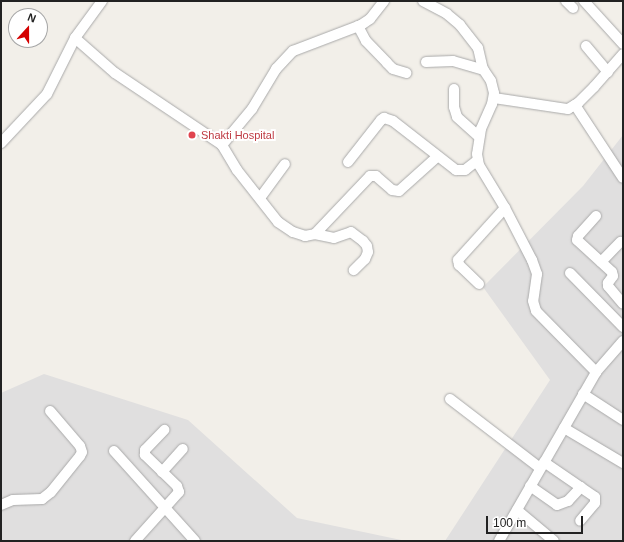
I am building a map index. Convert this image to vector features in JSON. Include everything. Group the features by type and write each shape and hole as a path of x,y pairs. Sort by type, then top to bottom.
{"street":[{"path":"1,143 47,94 75,38 102,1"},
{"path":"222,145 252,109 276,69 293,51 358,26 370,19 384,1"},
{"path":"423,1 446,14 469,33 478,48 484,70 493,88 494,98 479,137 478,160 481,170 506,208 523,239 536,269 537,278 533,301 536,311 596,372"},
{"path":"584,1 623,44"},
{"path":"358,26 366,41 393,69 406,73"},
{"path":"75,38 115,73 168,106 222,145 237,170 286,228 305,236 315,234 334,238 351,232 363,241 367,246 368,252 365,259 354,270"},
{"path":"586,46 608,72"},
{"path":"494,98 563,109 575,105 608,72 623,54"},
{"path":"426,62 453,61 484,70"},
{"path":"454,89 454,107 457,117 479,137"},
{"path":"575,105 623,178"},
{"path":"348,162 384,118 393,121 458,171 465,170 478,160"},
{"path":"315,234 370,176 376,176 392,190 399,191 438,156"},
{"path":"260,198 285,164"},
{"path":"479,284 459,265 458,260 506,208"},
{"path":"596,216 577,238 579,242 612,274 608,286 623,304"},
{"path":"601,262 620,242"},
{"path":"570,273 623,327"},
{"path":"499,541 596,372 623,342"},
{"path":"584,394 623,420"},
{"path":"450,399 542,465 581,487 595,497 596,501 580,521"},
{"path":"1,505 13,500 37,501 46,497 80,456 82,452 80,446 50,411"},
{"path":"564,428 623,463"},
{"path":"135,541 177,494 179,489 147,458 144,452 164,430"},
{"path":"162,472 183,449"},
{"path":"114,451 196,541"},
{"path":"530,486 557,505 568,501 581,487"},
{"path":"517,510 554,541"}],"shaded area":[{"path":"623,135 623,541 445,541 550,380 483,287 583,186"},
{"path":"44,374 188,420 297,518 406,541 1,541 1,393"}],"place":[{"name":"Shakti Hospital","path":"192,135"}]}
